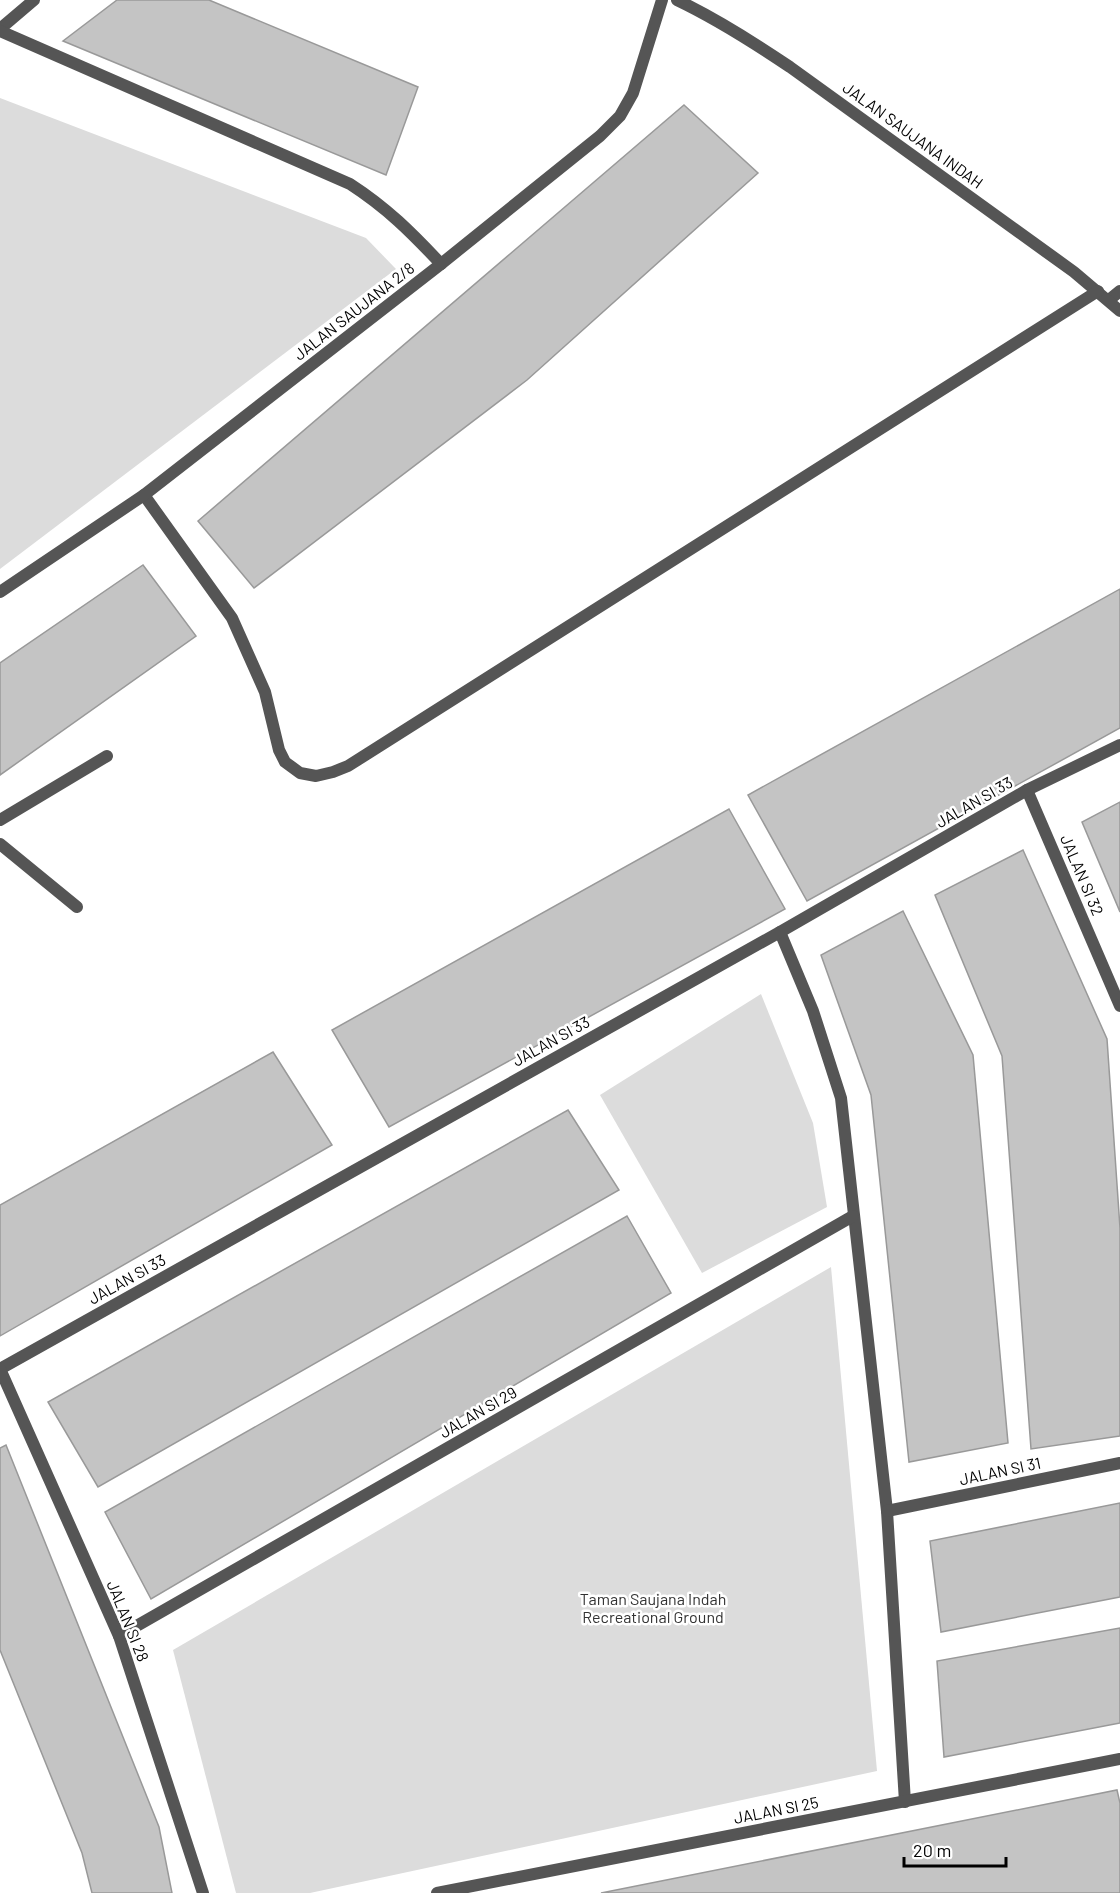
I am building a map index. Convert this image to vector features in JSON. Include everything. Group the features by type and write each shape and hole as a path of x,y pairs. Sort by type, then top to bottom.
{"street":[{"path":"34,0 0,30 350,183 377,201 405,226 441,264"},
{"name":"JALAN SAUJANA 2/8","path":"0,592 144,495 441,264 600,136 620,116 633,93 662,0"},
{"name":"JALAN SAUJANA INDAH","path":"677,0 752,40 1074,272 1120,311"},
{"path":"144,495 232,618 265,692 279,750 285,762 300,772 316,776 348,766 1098,291"},
{"path":"1109,300 1120,291"},
{"name":"JALAN SI 33","path":"0,1369 780,932 1027,790 1120,745"},
{"path":"0,819 107,756"},
{"name":"JALAN SI 32","path":"1027,790 1120,1006"},
{"path":"0,844 77,907"},
{"path":"780,932 813,1011 841,1098 887,1511 905,1802"},
{"name":"JALAN SI 29","path":"119,1636 853,1216"},
{"name":"JALAN SI 28","path":"0,1369 119,1636 203,1893"},
{"name":"JALAN SI 31","path":"887,1511 1120,1463"},
{"name":"JALAN SI 25","path":"437,1893 490,1888 1120,1759"}],"green space":[{"path":"0,98 366,238 396,269 0,569"},
{"path":"761,994 813,1123 827,1207 702,1273 600,1095"},
{"name":"Taman Saujana Indah Recreational Ground","path":"831,1267 877,1771 310,1893 236,1893 173,1650"}],"building":[{"path":"117,0 209,0 418,87 386,175 63,41"},
{"path":"684,105 758,173 527,380 254,588 198,521"},
{"path":"143,565 196,636 0,775 0,663"},
{"path":"1120,589 1120,728 807,901 748,795"},
{"path":"1120,802 1120,912 1082,822"},
{"path":"729,809 785,909 389,1127 332,1030"},
{"path":"1023,850 1107,1039 1120,1228 1120,1436 1031,1449 1002,1056 935,895"},
{"path":"903,911 973,1055 1008,1443 909,1462 871,1095 821,955"},
{"path":"273,1052 332,1145 0,1336 0,1205"},
{"path":"568,1110 619,1190 98,1487 48,1402"},
{"path":"627,1216 671,1293 151,1599 105,1512"},
{"path":"6,1445 159,1827 172,1893 92,1893 82,1853 0,1650 0,1448"},
{"path":"1120,1503 1120,1597 941,1632 930,1541"},
{"path":"1120,1628 1120,1723 944,1757 937,1661"},
{"path":"1117,1790 1120,1803 1120,1893 601,1893"}]}
